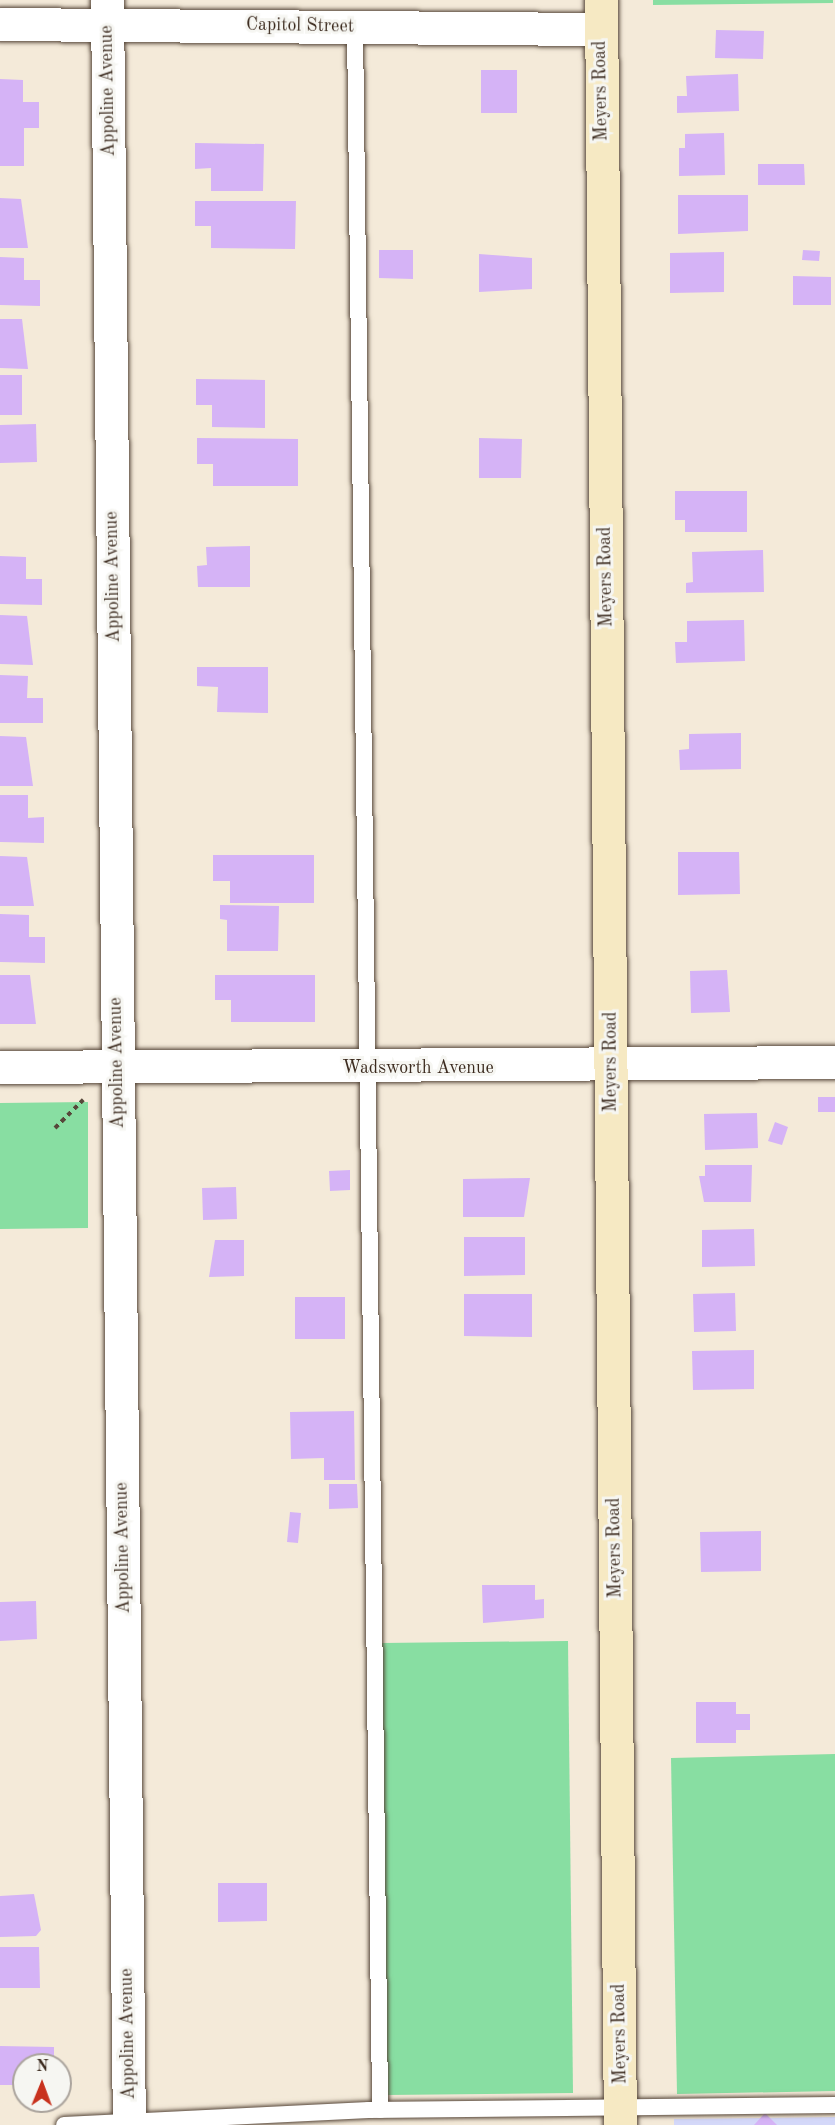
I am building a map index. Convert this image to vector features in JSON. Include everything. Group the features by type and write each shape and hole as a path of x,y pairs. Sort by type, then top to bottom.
{"street":[{"name":"Capitol Street","path":"0,24 107,12 355,26 601,14"},
{"name":"Appoline Avenue","path":"107,12 129,2123"},
{"name":"Meyers Road","path":"601,14 620,2117"},
{"name":"Wadsworth Avenue","path":"0,1067 368,1068 835,1062"}],"lane":[{"path":"355,26 380,2110"},
{"path":"64,2125 380,2110 620,2117 835,2105"}],"path":[{"path":"55,1128 83,1099"}],"shaded area":[{"path":"835,2117 835,2125 674,2125 674,2119"}],"green space":[{"path":"653,0 833,0 833,3 653,5"},
{"path":"88,1102 88,1228 0,1229 0,1103"},
{"path":"568,1641 573,2093 387,2095 382,1643"},
{"path":"835,1754 835,2091 677,2094 671,1758"}],"building":[{"path":"716,30 764,31 763,59 715,58"},
{"path":"481,70 517,70 517,113 481,113"},
{"path":"738,74 739,111 677,113 677,96 687,96 686,76"},
{"path":"0,79 23,80 23,102 39,102 39,128 24,128 24,166 0,166"},
{"path":"724,133 725,175 679,176 679,148 685,148 685,134"},
{"path":"195,143 264,144 263,191 211,191 211,168 195,169"},
{"path":"758,164 804,164 805,185 758,185"},
{"path":"678,195 748,195 748,231 678,234"},
{"path":"0,198 21,199 28,248 0,248"},
{"path":"195,201 296,201 295,249 211,248 211,226 195,226"},
{"path":"379,250 413,250 413,279 379,278"},
{"path":"803,250 820,251 819,261 802,260"},
{"path":"724,252 724,292 670,293 670,253"},
{"path":"479,254 532,258 532,289 479,292"},
{"path":"0,257 24,258 24,280 40,280 40,306 0,305"},
{"path":"793,276 831,277 831,305 793,305"},
{"path":"0,319 22,319 28,369 0,368"},
{"path":"0,375 22,375 22,415 0,415"},
{"path":"196,379 265,380 265,428 212,427 212,405 196,405"},
{"path":"36,424 37,462 0,463 0,425"},
{"path":"197,438 298,439 298,486 213,486 213,464 197,464"},
{"path":"479,438 522,439 521,478 479,478"},
{"path":"675,491 747,491 747,532 685,532 685,520 675,520"},
{"path":"250,546 250,587 198,587 197,566 207,565 206,547"},
{"path":"763,550 764,592 686,593 686,583 693,582 692,552"},
{"path":"0,556 26,557 26,579 42,579 42,605 0,604"},
{"path":"0,615 27,616 33,665 0,664"},
{"path":"744,620 745,661 676,663 675,642 687,642 687,621"},
{"path":"197,667 268,667 268,713 217,712 218,687 197,686"},
{"path":"0,675 28,676 27,698 43,698 43,723 0,723"},
{"path":"741,733 741,769 680,770 679,750 689,749 689,734"},
{"path":"0,736 26,737 33,786 0,786"},
{"path":"0,795 28,795 28,818 44,817 44,843 0,842"},
{"path":"678,852 739,852 740,894 678,895"},
{"path":"213,855 314,855 314,903 230,903 230,881 213,881"},
{"path":"0,856 27,857 34,906 0,906"},
{"path":"220,905 279,906 278,951 227,951 227,920 220,919"},
{"path":"0,914 29,915 29,937 45,937 45,963 0,962"},
{"path":"727,970 730,1012 691,1013 690,971"},
{"path":"0,975 30,975 36,1024 0,1024"},
{"path":"215,975 315,975 315,1022 231,1022 231,1000 215,1000"},
{"path":"818,1097 835,1097 835,1112 818,1112"},
{"path":"757,1113 758,1148 705,1150 704,1114"},
{"path":"775,1122 788,1127 782,1145 768,1141"},
{"path":"705,1165 752,1165 751,1202 704,1202 699,1176 705,1176"},
{"path":"350,1170 350,1190 330,1191 329,1171"},
{"path":"530,1178 524,1217 463,1217 463,1179"},
{"path":"236,1187 237,1219 203,1220 202,1188"},
{"path":"754,1229 755,1266 702,1267 702,1230"},
{"path":"464,1237 525,1237 525,1275 464,1276"},
{"path":"215,1240 244,1240 244,1276 209,1277"},
{"path":"735,1293 736,1331 694,1332 693,1294"},
{"path":"464,1294 532,1294 532,1337 464,1336"},
{"path":"295,1297 345,1297 345,1339 295,1339"},
{"path":"754,1350 754,1389 693,1390 692,1351"},
{"path":"354,1411 355,1480 324,1480 324,1458 291,1459 290,1412"},
{"path":"329,1484 357,1484 358,1508 329,1509"},
{"path":"290,1512 301,1513 298,1543 287,1542"},
{"path":"761,1531 761,1571 701,1572 700,1532"},
{"path":"482,1585 535,1585 535,1600 544,1599 544,1618 483,1623"},
{"path":"36,1601 37,1639 0,1641 0,1602"},
{"path":"696,1702 736,1702 736,1714 750,1714 750,1730 736,1730 736,1743 696,1743"},
{"path":"218,1883 267,1883 267,1921 218,1922"},
{"path":"34,1894 41,1930 36,1936 0,1937 0,1896"},
{"path":"0,1947 39,1947 40,1988 0,1988"},
{"path":"0,2046 54,2047 54,2053 12,2053 12,2085 0,2085"},
{"path":"765,2113 777,2125 754,2125"}]}
